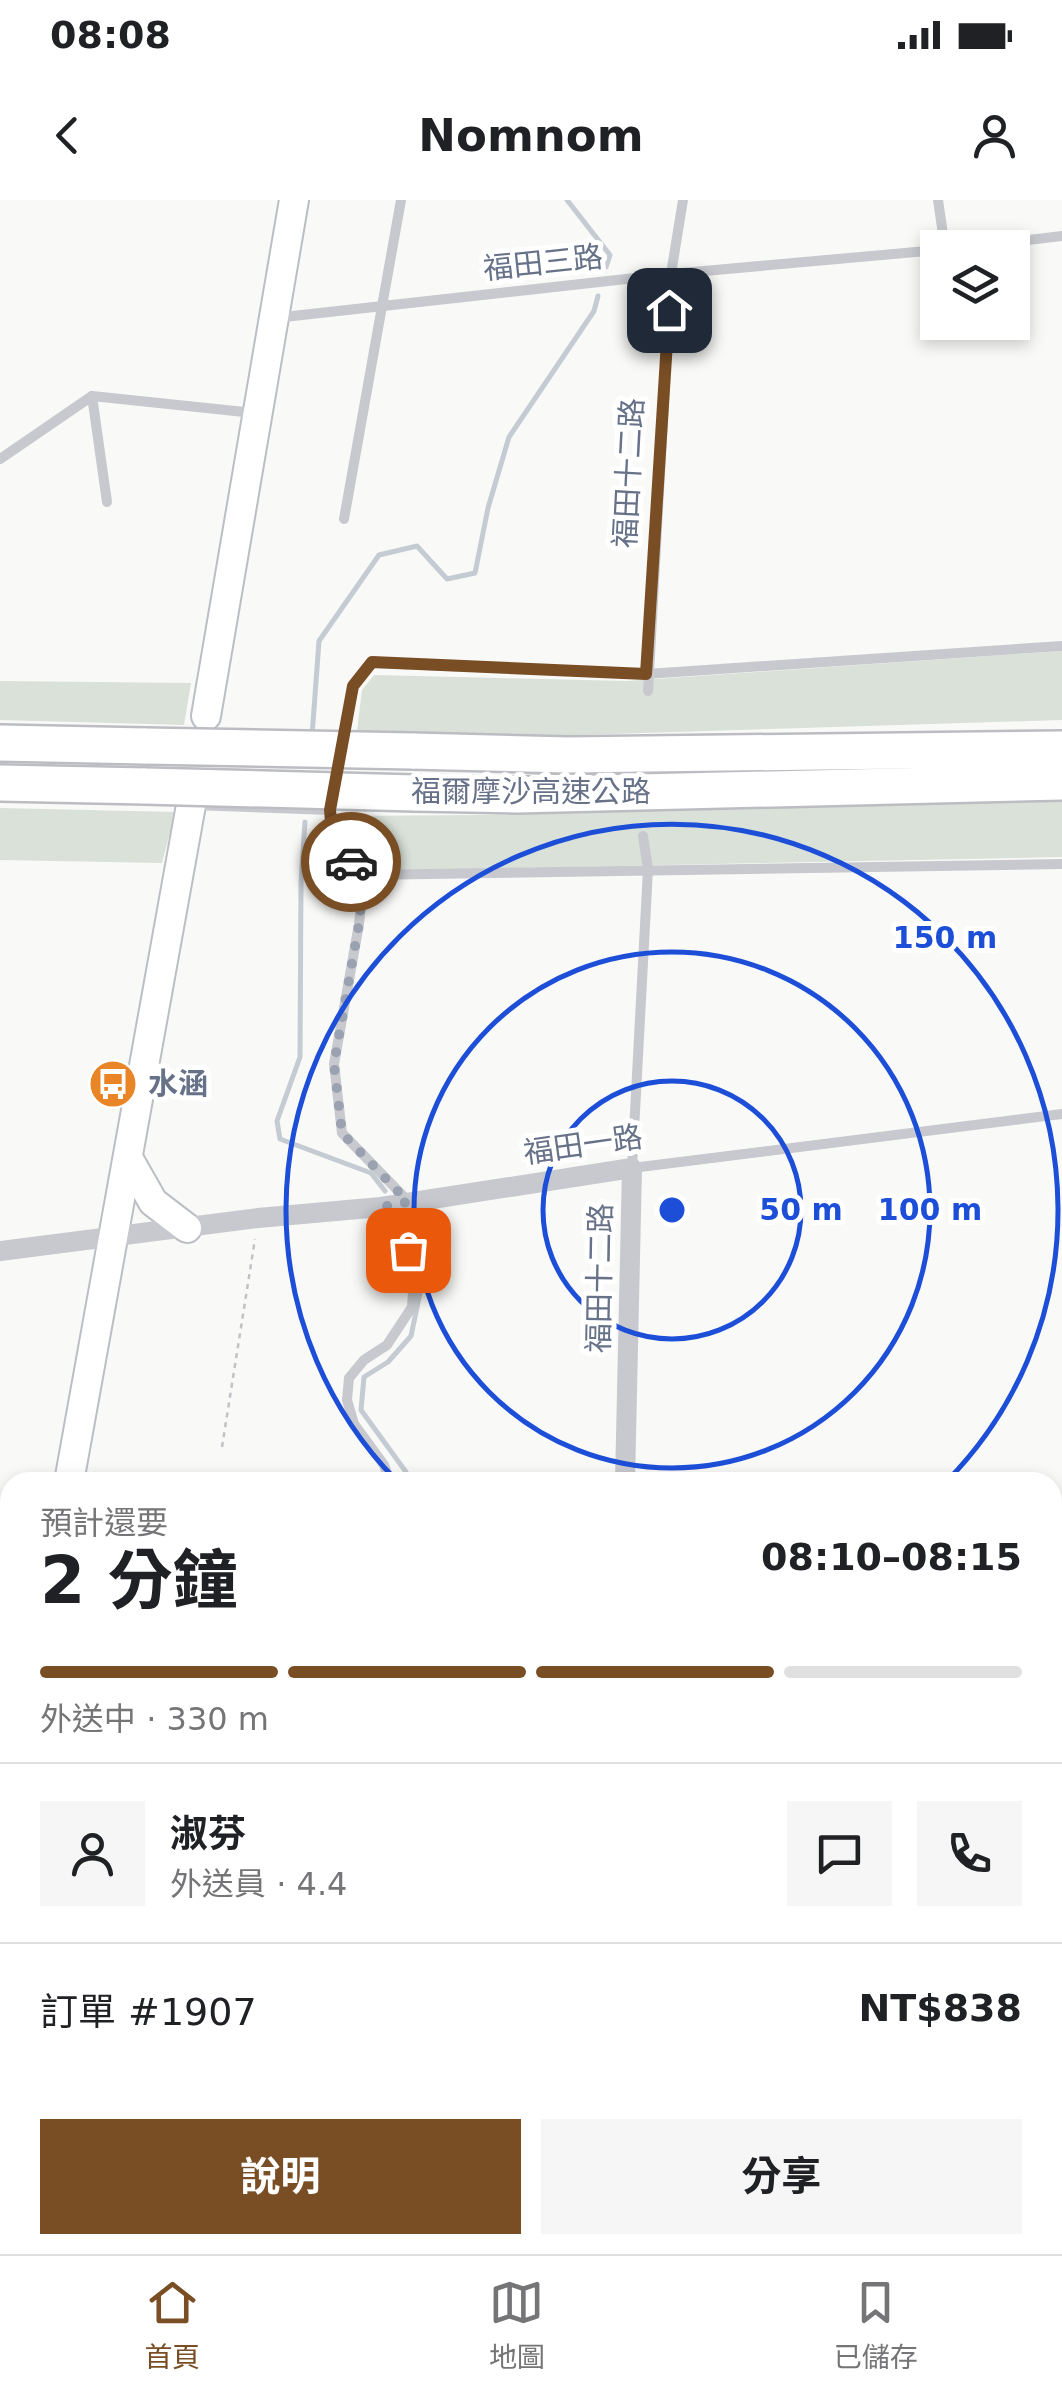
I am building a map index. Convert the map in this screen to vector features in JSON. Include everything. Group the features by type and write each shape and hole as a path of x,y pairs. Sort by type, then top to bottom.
{"highway":[{"name":"福爾摩沙高速公路","path":"0,743 588,754 1062,749"},
{"name":"福爾摩沙高速公路","path":"0,783 536,794 1062,782"}],"main road":[{"path":"206,716 294,200"},
{"path":"71,1472 191,805"},
{"path":"128,1158 153,1202 187,1228"}],"street":[{"name":"福田一路","path":"0,1251 258,1218 382,1207 632,1168"},
{"name":"福田十二路","path":"625,1472 632,1168"}],"lane":[{"path":"344,519 401,200"},
{"name":"福田十二路","path":"648,691 671,274 683,200"},
{"path":"938,200 942,230"},
{"path":"1030,240 1062,236"},
{"name":"福田三路","path":"274,318 671,274 920,252"},
{"path":"92,396 108,502"},
{"path":"0,459 92,396 259,413"},
{"path":"1062,646 646,674 372,662 353,686 330,810 332,832 340,851 364,875 1062,864"},
{"path":"191,805 330,810"},
{"name":"福田十二路","path":"632,1168 648,869 642,836"},
{"path":"364,875 334,1064 342,1133 408,1202"},
{"name":"福田一路","path":"632,1168 1062,1114"},
{"path":"382,1207 415,1262 412,1307 387,1346 364,1360 349,1378 347,1400 354,1424 386,1472"}],"path":[{"path":"222,1447 258,1218"}],"shaded area":[{"path":"1062,651 1062,720 546,736 357,731 362,690 374,675 627,681"},
{"path":"0,681 191,683 184,725 0,720"},
{"path":"1062,797 1062,857 376,871 349,849 338,816 484,815"},
{"path":"0,808 175,812 162,863 0,860"}],"waterway":[{"path":"567,200 610,255 606,267"},
{"path":"312,736 319,641 379,555 417,546 447,579 475,573 488,508 509,437 594,311 598,296"},
{"path":"305,822 300,1057 277,1121 280,1139 371,1173 385,1191"},
{"path":"404,1218 429,1250 411,1336 388,1362 364,1377 361,1410 406,1472"}],"way so far":[{"path":"351,862 364,875 334,1064 342,1133 408,1202 382,1207 408,1250"}],"place":[{"name":"水涵","path":"113,1084"}],"route":[{"path":"351,862 340,851 332,832 330,810 353,686 372,662 646,674 669,310"}]}
